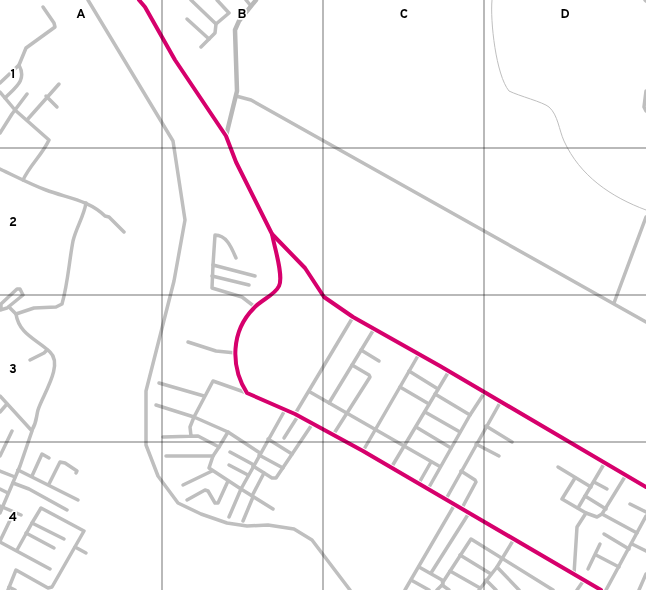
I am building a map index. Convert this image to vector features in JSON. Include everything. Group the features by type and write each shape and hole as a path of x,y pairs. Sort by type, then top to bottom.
{"street":[{"path":"139,0 145,7 174,60 226,136 236,162 272,234 281,278 279,286 255,307 238,330 235,343 236,365 243,386 248,393"},
{"path":"191,0 216,24"},
{"path":"201,47 215,33 216,24 229,13 217,0"},
{"path":"246,0 251,6"},
{"path":"226,136 236,96 235,30 239,21 256,0"},
{"path":"0,83 19,65 26,48 55,27 54,23 43,7"},
{"path":"188,19 209,39"},
{"path":"5,98 22,80 23,72 19,65"},
{"path":"27,120 46,96 58,84"},
{"path":"646,91 644,108 646,111"},
{"path":"0,92 16,110 50,140 43,154 28,171 23,180"},
{"path":"0,133 28,94"},
{"path":"46,96 57,107"},
{"path":"236,96 252,100 646,322"},
{"path":"0,169 23,180 86,203 109,217 124,232"},
{"path":"16,314 34,308 56,307 62,304 66,292 73,241 86,203"},
{"path":"614,303 646,217"},
{"path":"272,234 305,268 324,297 352,317 486,392 604,464 646,486"},
{"path":"236,258 226,240 221,236 215,235 212,288 242,297 255,307"},
{"path":"213,265 255,276"},
{"path":"212,276 249,285"},
{"path":"17,288 20,288 23,295 9,307 1,310 1,304 17,288"},
{"path":"0,513 1,507 13,483 32,430 38,418 38,409 49,388 53,362 52,355 23,331 18,323 16,314 9,307"},
{"path":"284,438 352,317"},
{"path":"329,403 374,329"},
{"path":"188,342 216,351 236,352"},
{"path":"30,360 47,350"},
{"path":"361,350 379,361"},
{"path":"363,451 420,354"},
{"path":"333,435 370,377 352,365"},
{"path":"409,371 438,389"},
{"path":"391,468 449,371"},
{"path":"191,436 190,427 204,396 213,381 248,393 297,415 363,451 601,590"},
{"path":"159,383 204,396"},
{"path":"400,387 429,404"},
{"path":"310,392 374,430 440,466"},
{"path":"428,489 450,448 486,392"},
{"path":"435,394 470,415"},
{"path":"0,396 32,430"},
{"path":"446,499 501,401"},
{"path":"0,412 7,404"},
{"path":"156,406 194,417 228,432 259,454 283,468"},
{"path":"229,517 240,489 285,410"},
{"path":"425,412 460,432"},
{"path":"230,452 275,478 313,424"},
{"path":"486,426 512,442"},
{"path":"416,427 450,448"},
{"path":"0,456 12,431"},
{"path":"228,432 209,464 212,471 273,509"},
{"path":"163,437 198,436 219,447"},
{"path":"268,439 292,454"},
{"path":"476,444 498,456"},
{"path":"32,476 42,454 49,458"},
{"path":"166,456 214,456"},
{"path":"48,484 60,462 65,463 77,471 76,473"},
{"path":"419,483 431,462"},
{"path":"578,508 604,464"},
{"path":"229,465 248,475"},
{"path":"558,467 591,487"},
{"path":"18,470 78,500"},
{"path":"0,471 15,477"},
{"path":"183,485 212,471"},
{"path":"461,471 476,482 462,508"},
{"path":"243,521 252,496 264,473"},
{"path":"575,478 561,498 595,517 602,514 606,509 626,475"},
{"path":"187,500 205,490 208,491 215,503 218,503 228,481"},
{"path":"594,482 607,489"},
{"path":"13,483 67,510"},
{"path":"0,489 8,493"},
{"path":"585,496 606,509"},
{"path":"16,550 46,499"},
{"path":"405,590 454,504"},
{"path":"630,504 646,512"},
{"path":"1,507 21,514"},
{"path":"15,590 9,588 14,572 17,570 50,588 76,547 84,531 41,508"},
{"path":"14,512 0,542 50,569"},
{"path":"431,573 469,513"},
{"path":"574,574 576,527 586,513"},
{"path":"602,514 637,533"},
{"path":"606,590 646,516"},
{"path":"32,523 64,539"},
{"path":"26,533 54,548"},
{"path":"604,534 629,548"},
{"path":"437,590 471,539 554,590"},
{"path":"450,571 479,589 497,567 514,539"},
{"path":"588,569 600,544"},
{"path":"632,544 646,552"},
{"path":"76,547 86,553"},
{"path":"460,555 491,574"},
{"path":"596,555 619,567"},
{"path":"419,567 431,573 448,590"},
{"path":"497,567 520,590"},
{"path":"639,590 646,574"},
{"path":"411,580 422,588 429,590"},
{"path":"486,580 496,590"},
{"path":"577,590 584,580"}],"waterway":[{"path":"88,0 173,141 185,220 174,281 146,391 146,445 158,476 178,503 201,514 227,523 247,526 268,525 294,529 312,540 350,590"},
{"path":"492,0 493,34 497,61 504,83 509,91 549,107 558,123 564,141 579,165 588,175 609,192 646,210"}],"cycle path":[{"path":"139,0 145,7 175,60 226,136 236,162 272,234 305,268 324,297 353,317 440,366 646,487"},
{"path":"272,234 280,268 279,286 274,292 257,305 246,317 237,338 236,360 238,372 241,383 247,393 295,414 363,451 601,590"}]}
